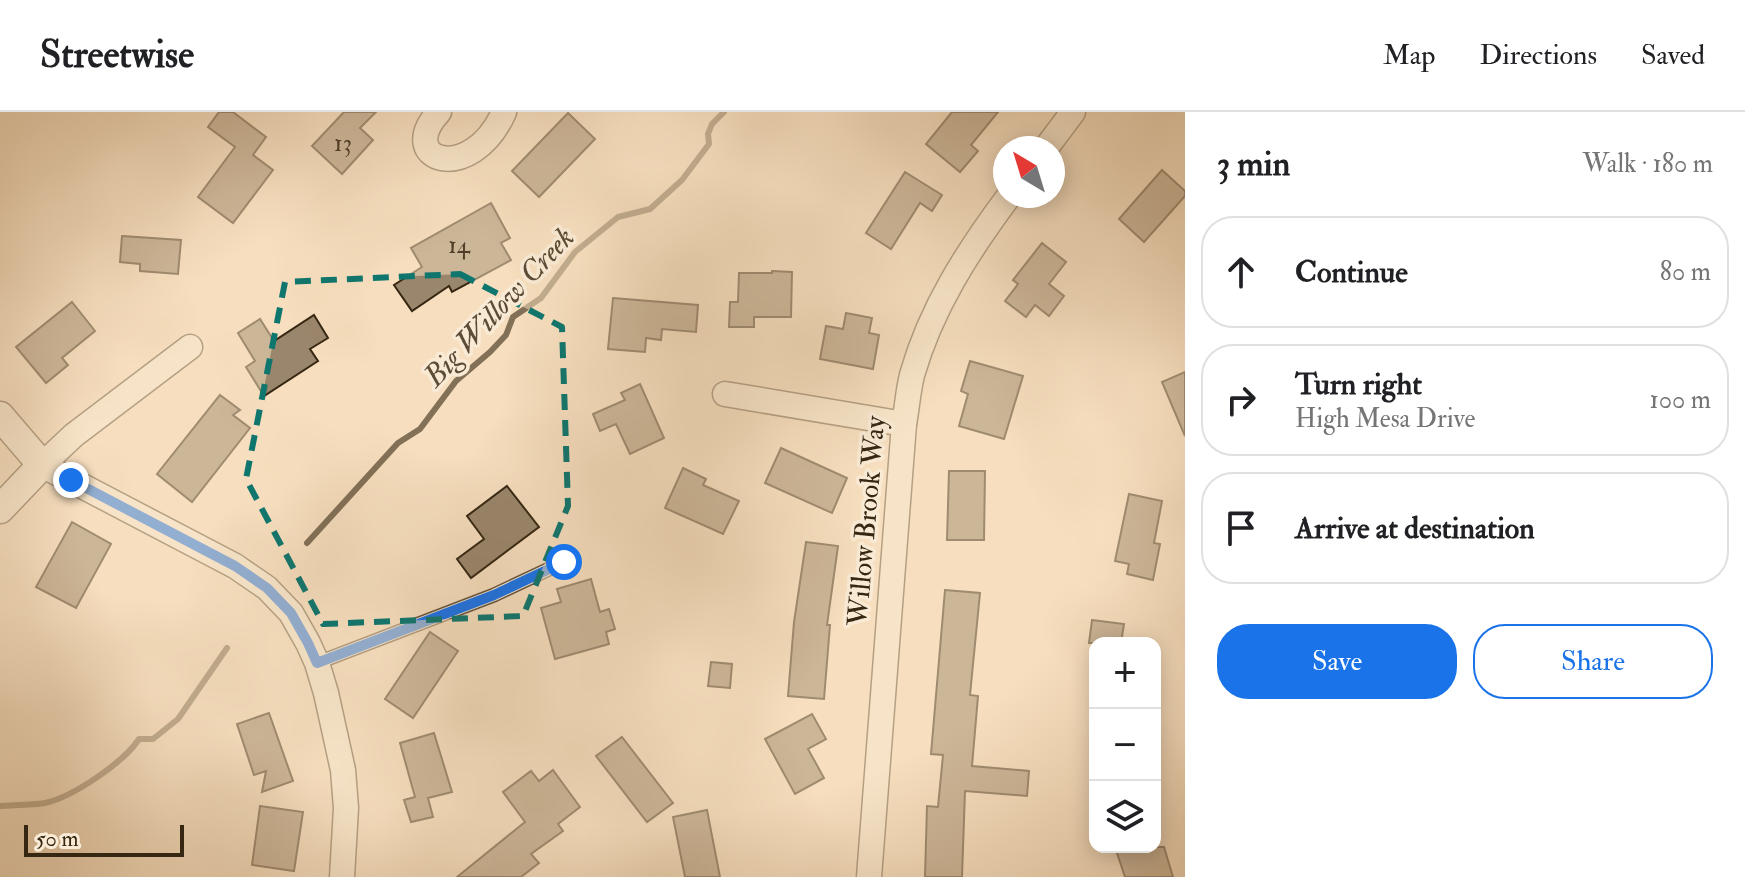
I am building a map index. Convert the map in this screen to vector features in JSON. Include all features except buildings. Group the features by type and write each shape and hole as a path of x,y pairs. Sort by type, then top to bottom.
{"street":[{"path":"439,112 429,123 425,137 428,149 438,158 450,160 474,151 488,139 504,112"},
{"path":"1055,136 1073,112"},
{"name":"Willow Brook Way","path":"869,877 904,424 912,378 926,332 949,286 977,238 1000,208"},
{"path":"0,509 74,435 190,347"},
{"path":"725,394 904,424"},
{"path":"0,416 42,465 235,566 267,588 291,613 317,663 343,770 346,808 342,877"}],"lane":[{"path":"317,663 494,595 564,562"}],"highlighted area":[{"path":"460,274 562,327 568,506 523,616 323,624 246,479 285,282"}],"waterway":[{"name":"Big Willow Creek","path":"307,543 398,443 420,429 456,381 506,335 513,317 541,298 575,252 618,217 650,209 682,180 709,144 708,134 712,124 724,112"},
{"name":"Big Willow Creek","path":"0,806 40,804 69,794 110,768 139,739 153,739 178,719 227,648"}],"route":[{"path":"71,480 235,566 267,588 291,613 317,663 494,595 564,562"}]}
